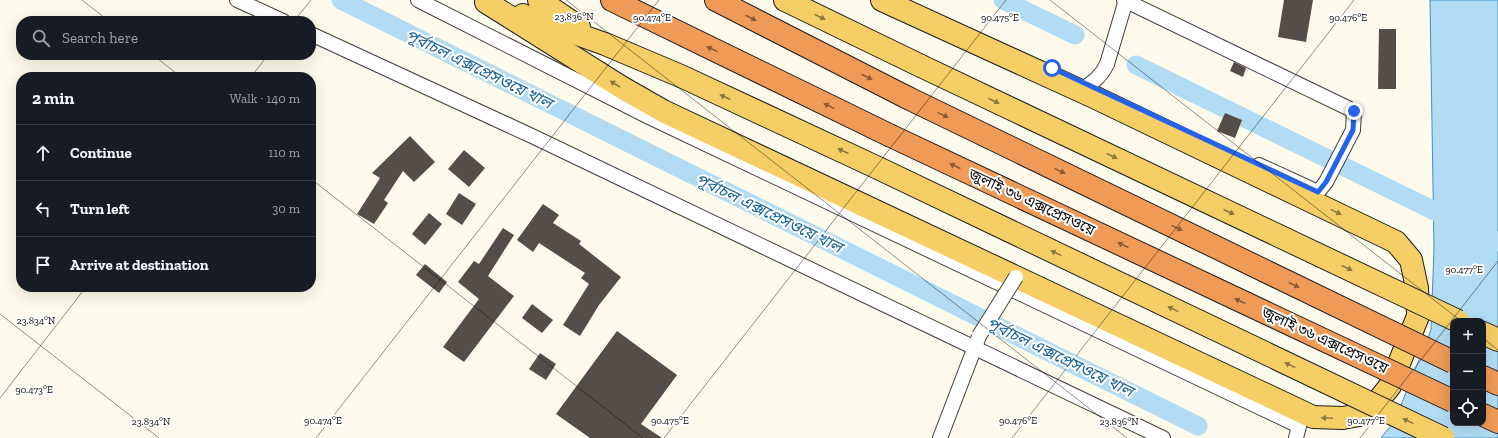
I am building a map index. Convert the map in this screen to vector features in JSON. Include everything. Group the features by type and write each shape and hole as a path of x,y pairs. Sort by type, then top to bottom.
{"highway":[{"name":"জুলাই ৩৬ এক্সপ্রেসওয়ে","path":"612,0 889,135 1450,400"},
{"path":"716,0 908,98 1450,361"},
{"path":"1486,378 1498,384"},
{"path":"1486,416 1498,422"}],"main road":[{"path":"539,0 605,44"},
{"path":"785,0 1452,318"},
{"path":"484,1 621,87 663,111 1013,282 1313,417 1343,418 1364,414 1378,401 1390,386 1418,316 1417,288 1411,260 1396,242 1084,88 882,0"},
{"path":"484,1 605,44 683,77 878,168 1443,438"},
{"path":"1486,334 1498,340"}],"street":[{"path":"238,0 272,16"},
{"path":"418,0 649,117 1013,282 1299,426 1296,438"},
{"path":"908,0 1084,88 1318,192 1326,182 1353,130 1354,111 1125,0 1107,64 1103,73 1094,82 1084,88"},
{"path":"316,36 977,342 1163,438"},
{"path":"940,438 977,342 1013,282"}],"water":[{"path":"1430,0 1498,0 1498,438 1381,438 1395,420 1431,330 1434,249"}],"building":[{"path":"1284,0 1313,0 1306,42 1278,37"},
{"path":"1379,29 1396,29 1396,89 1378,89"},
{"path":"1234,62 1246,68 1243,77 1230,71"},
{"path":"1225,113 1242,120 1235,138 1217,131"},
{"path":"410,136 435,162 414,182 403,171 384,200 388,203 374,224 357,214 380,178 372,173"},
{"path":"464,150 485,168 469,187 448,169"},
{"path":"459,193 476,204 462,225 446,214"},
{"path":"543,204 559,215 553,223 581,241 579,244 621,277 599,305 580,336 563,325 589,284 581,278 585,273 539,243 533,252 517,240"},
{"path":"429,213 442,224 425,245 412,234"},
{"path":"503,228 514,235 488,276 514,296 464,362 443,347 479,299 458,282 474,261 479,264"},
{"path":"425,264 447,282 439,293 416,275"},
{"path":"532,304 553,320 542,333 522,318"},
{"path":"617,331 677,375 641,424 662,438 590,438 556,414"},
{"path":"540,353 556,364 546,380 529,369"}],"waterway":[{"name":"পূর্বাচল এক্সপ্রেসওয়ে খাল","path":"341,0 1198,426"},
{"name":"পূর্বাচল এক্সপ্রেসওয়ে খাল","path":"1003,0 1075,35"},
{"name":"পূর্বাচল এক্সপ্রেসওয়ে খাল","path":"1136,65 1498,242"}],"route":[{"path":"1052,68 1318,192 1326,182 1353,130 1354,111"}]}
